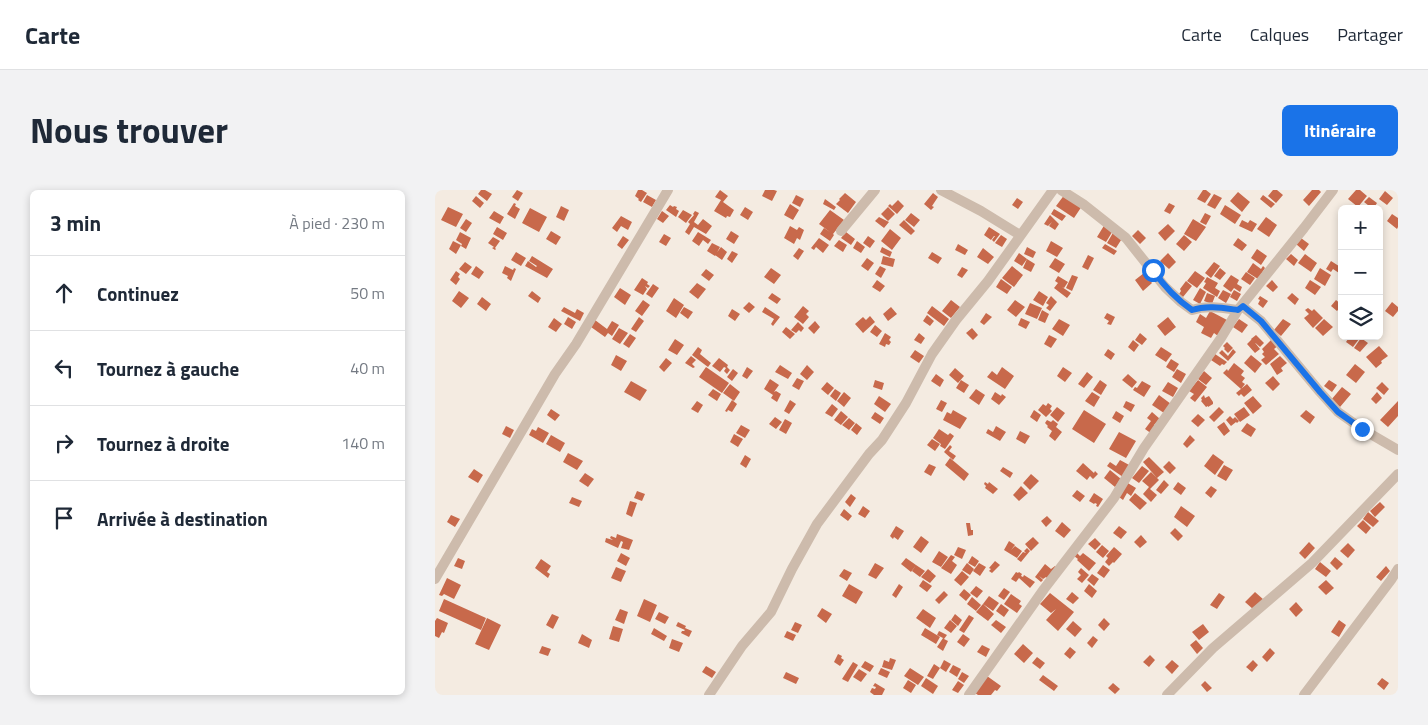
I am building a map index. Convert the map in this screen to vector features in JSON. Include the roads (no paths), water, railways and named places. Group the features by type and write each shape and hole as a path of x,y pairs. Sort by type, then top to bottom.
{"street":[{"path":"435,579 555,374 576,344 668,190"},
{"path":"841,231 875,190"},
{"path":"941,190 981,211 1020,235"},
{"path":"709,695 742,646 771,612 817,524 869,454 882,440 906,403 932,354 956,320 988,281 1053,190"},
{"path":"1061,190 1083,204 1126,238 1165,287 1192,310 1200,307 1240,308 1261,321 1338,412 1362,429 1398,450"},
{"path":"969,695 1043,589 1114,498 1145,448 1240,308 1333,190"},
{"path":"1167,695 1213,648 1312,563 1398,474"},
{"path":"1304,695 1398,569"}]}
